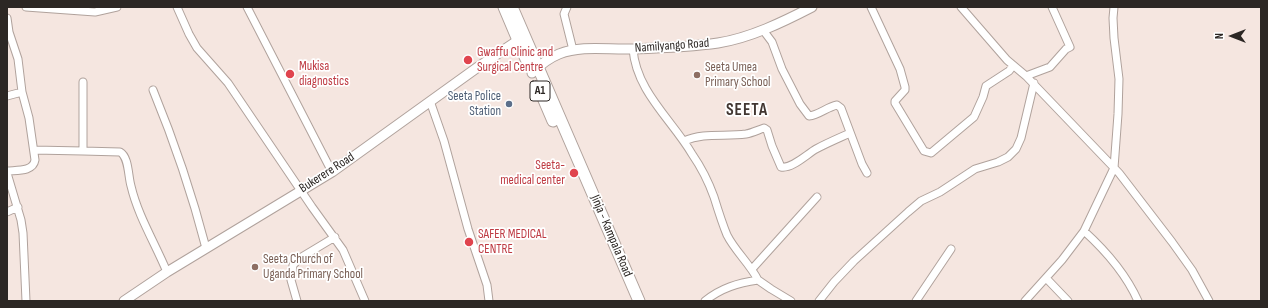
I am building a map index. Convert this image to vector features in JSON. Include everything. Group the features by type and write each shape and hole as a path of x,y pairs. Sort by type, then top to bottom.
{"highway":[{"name":"Jinja - Kampala Road","path":"504,7 521,38 583,171 639,301"},
{"name":"Jinja - Kampala Road","path":"512,7 521,38"}],"main road":[{"name":"Namilyango Road","path":"535,70 547,60 559,54 574,50 632,49 716,43 732,40 762,30 812,7"},
{"name":"Bukerere Road","path":"124,301 167,272 332,172 430,101 521,38"}],"street":[{"path":"26,7 95,12 117,7"},
{"path":"177,7 197,48 228,83 312,207 335,237 343,250 366,301"},
{"path":"247,7 332,172"},
{"path":"567,7 564,14 574,50"},
{"path":"871,7 900,69 905,87 895,100 895,103 924,151 928,153 931,153 974,116 983,98 986,86 1009,71 1013,66"},
{"path":"961,7 1013,66 1034,83 1116,171 1184,259 1209,301"},
{"path":"1026,76 1050,67 1066,49 1070,47 1052,7"},
{"path":"1025,301 1062,260 1084,231 1116,171 1119,79 1114,38 1114,7"},
{"path":"7,18 9,32 18,59 22,92 29,118 35,160 34,166 31,168 7,172 18,208 23,233 26,301"},
{"path":"762,30 772,42 782,69 800,104 809,116 832,106 837,105 841,108 862,164 867,173"},
{"path":"632,49 634,64 642,82 658,107 684,141 699,166 713,195 729,238 752,269 758,280 771,290 791,301"},
{"path":"83,82 84,151"},
{"path":"819,301 834,282 854,261 921,201 940,192 975,169 998,162 1008,157 1016,149 1021,138 1034,83"},
{"path":"152,90 167,124 201,227 206,248"},
{"path":"7,96 22,92"},
{"path":"430,101 444,141 466,222 487,286 489,301"},
{"path":"684,141 703,136 746,134 764,128 767,130 772,146 781,167 783,168 850,132"},
{"path":"34,150 120,152 126,157 131,187 137,206 167,272"},
{"path":"752,269 816,198"},
{"path":"7,212 18,208"},
{"path":"1084,231 1101,246 1114,262 1131,286 1138,301"},
{"path":"297,301 292,280 293,265 300,258 335,237"},
{"path":"916,301 951,249"},
{"path":"1046,278 1068,301"},
{"path":"705,301 725,288 743,282 758,280"}],"place":[{"name":"Gwaffu Clinic and Surgical Centre","path":"468,60"},
{"name":"Mukisa diagnostics","path":"290,74"},
{"name":"Seeta Umea Primary School","path":"697,75"},
{"name":"Seeta Police Station","path":"509,104"},
{"name":"Seeta- medical center","path":"574,173"},
{"name":"SAFER MEDICAL CENTRE","path":"469,242"},
{"name":"Seeta Church of Uganda Primary School","path":"255,267"}],"district":[{"name":"SEETA","path":"747,111"}]}
